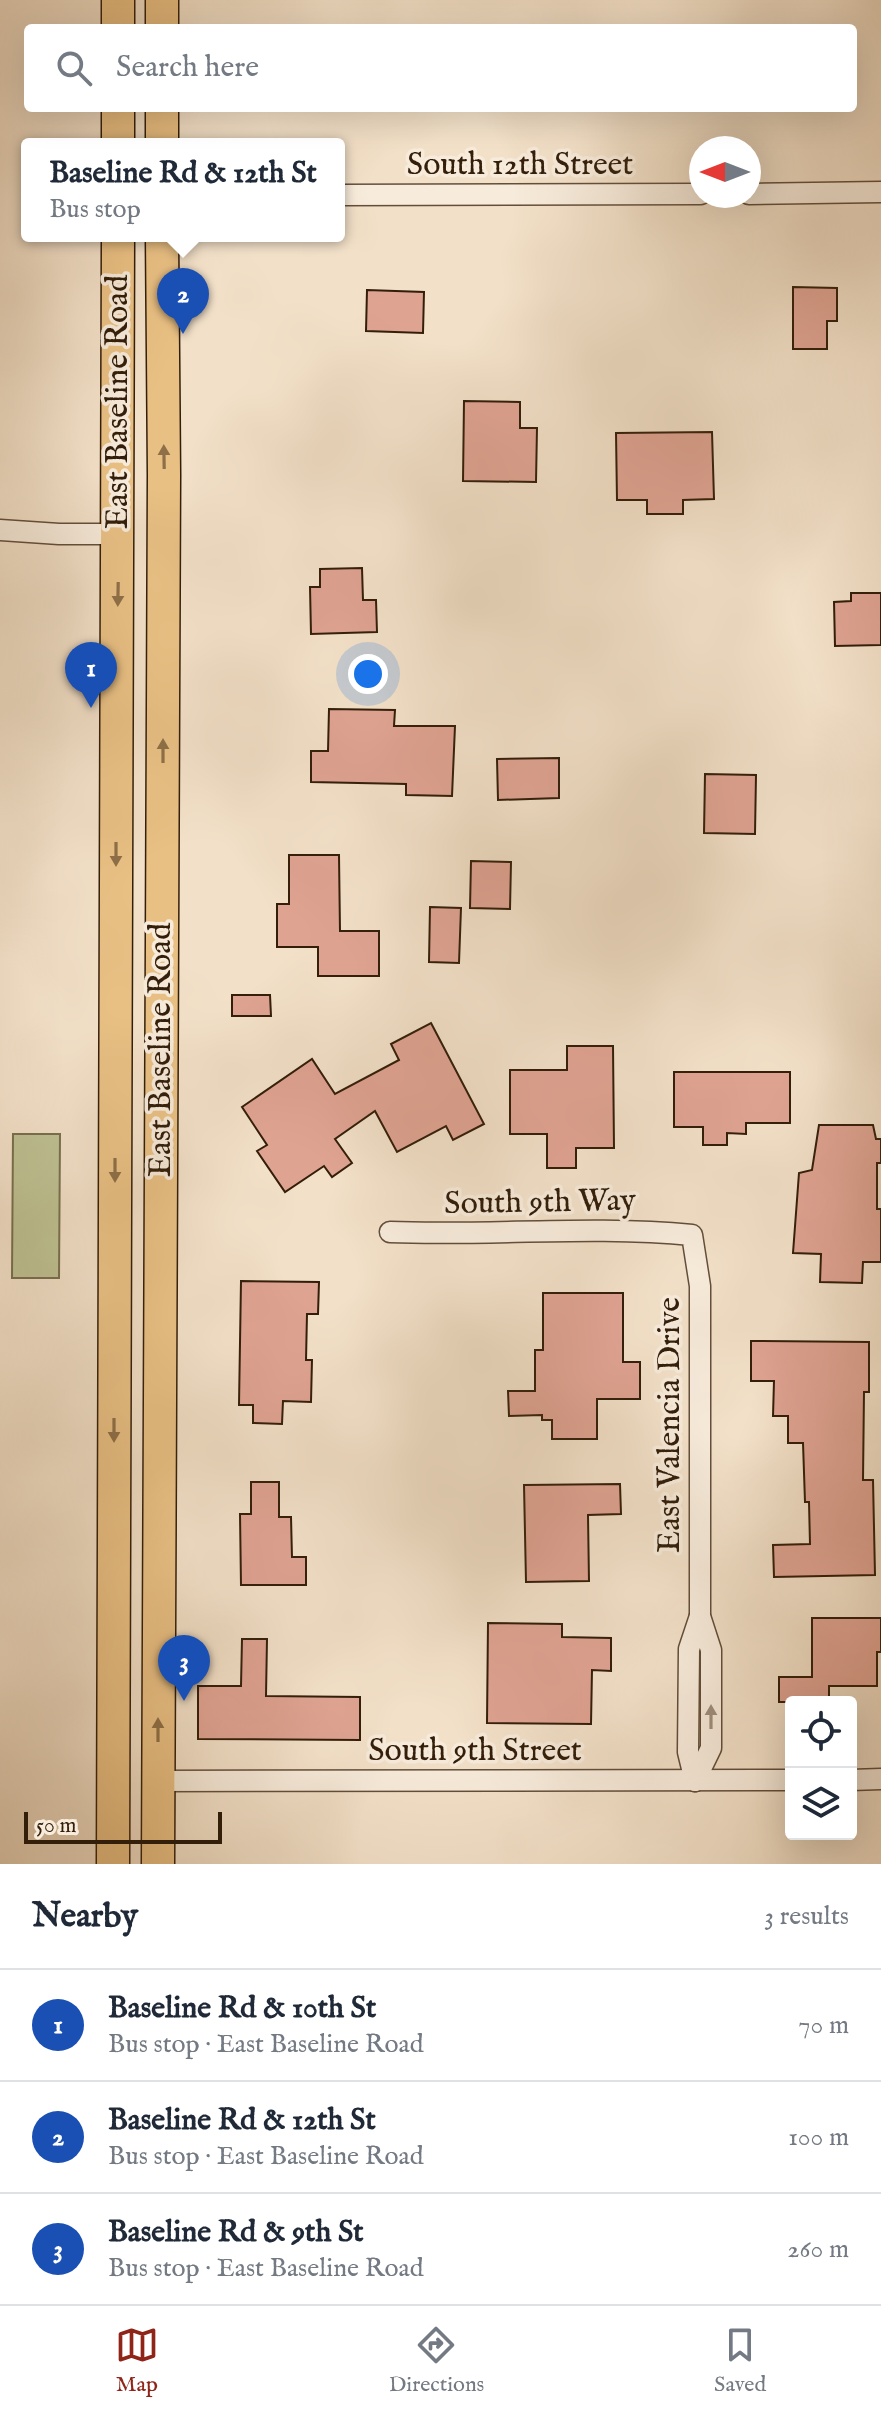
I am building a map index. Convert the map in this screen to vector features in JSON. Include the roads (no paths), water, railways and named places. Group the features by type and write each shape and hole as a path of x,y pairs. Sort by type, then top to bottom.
{"main road":[{"path":"118,0 118,24"},
{"path":"162,0 162,24"},
{"path":"118,112 118,138"},
{"path":"162,112 162,138"},
{"name":"East Baseline Road","path":"113,1864 118,242"},
{"name":"East Baseline Road","path":"158,1864 164,535 162,242"},
{"path":"119,534 164,535"},
{"path":"116,1109 161,1109"},
{"path":"113,1780 158,1781"}],"street":[{"path":"761,194 881,192"},
{"name":"South 12th Street","path":"345,195 689,194"},
{"path":"0,530 119,534"},
{"name":"South 9th Way","path":"390,1232 452,1235 649,1231 692,1235"},
{"name":"East Valencia Drive","path":"692,1235 700,1286 700,1616 711,1650 711,1748 695,1781"},
{"path":"857,1780 881,1779"},
{"name":"South 9th Street","path":"158,1781 785,1780"}],"place":[{"name":"Baseline Rd & 12th St","path":"183,334"},
{"name":"Baseline Rd & 10th St","path":"91,708"},
{"name":"Baseline Rd & 9th St","path":"184,1701"}]}
